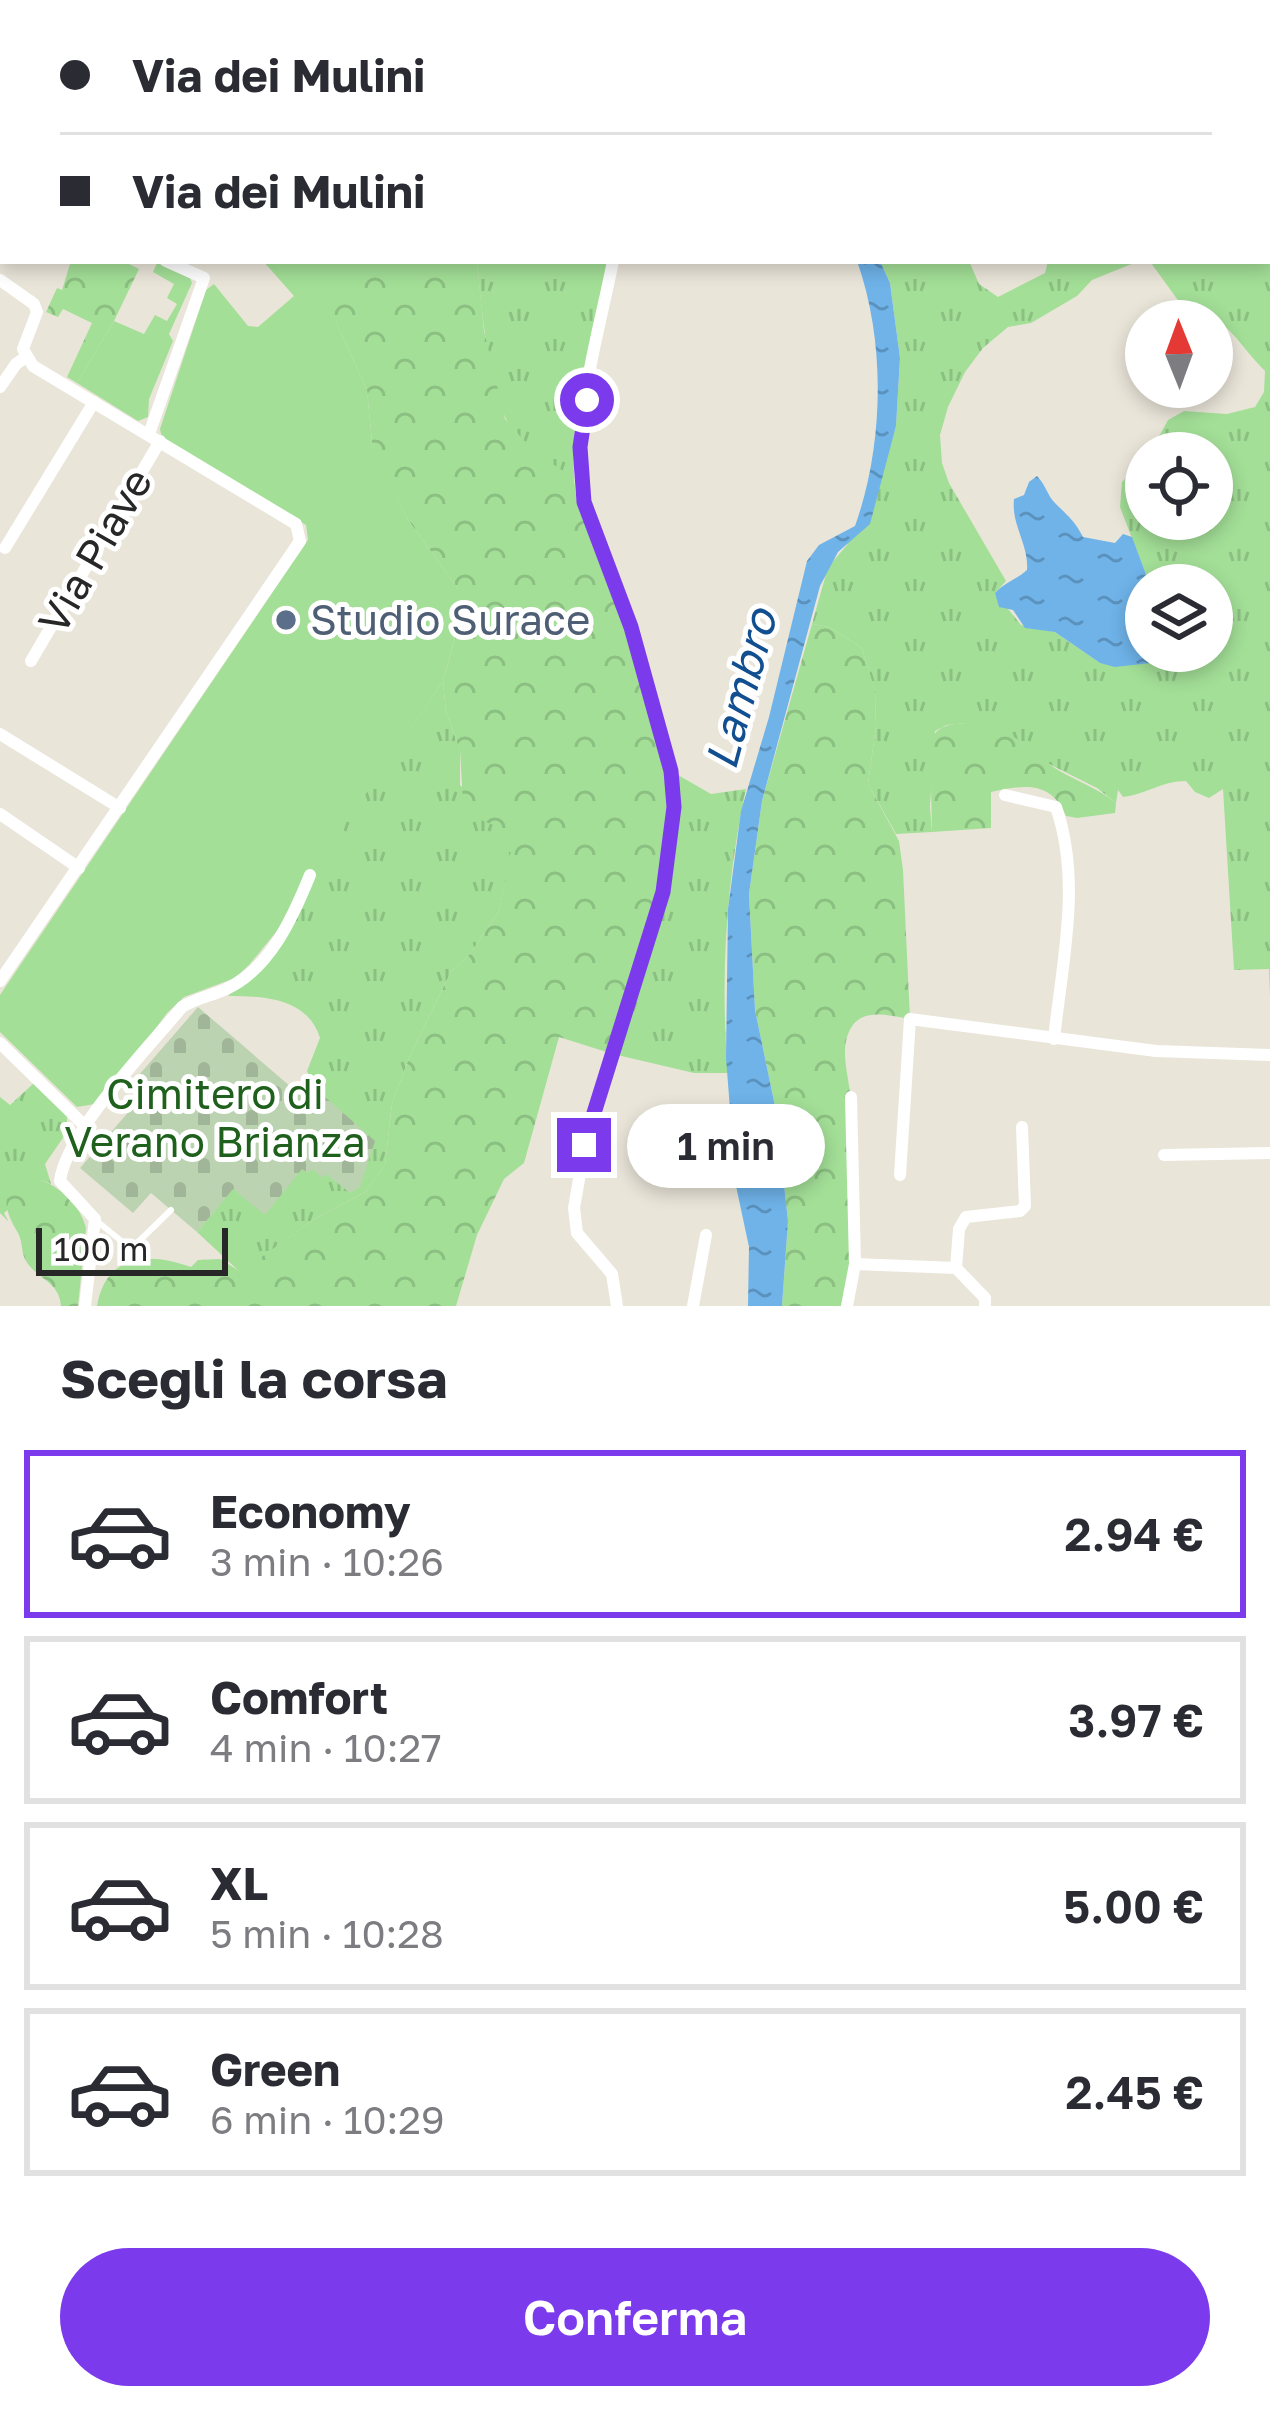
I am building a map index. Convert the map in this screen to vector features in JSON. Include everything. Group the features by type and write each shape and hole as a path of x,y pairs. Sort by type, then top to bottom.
{"street":[{"path":"154,437 204,278 173,264"},
{"path":"612,264 592,361 580,482 631,627 671,771 674,807 663,892 584,1145 574,1208 578,1233 612,1274 617,1306"},
{"path":"0,280 34,304 37,312 26,339 26,357 0,387"},
{"name":"Via Piave","path":"0,981 300,541 301,532 296,524 33,366 26,357"},
{"name":"Via Piave","path":"5,548 94,402"},
{"name":"Via Piave","path":"31,661 154,437"},
{"path":"0,734 120,808"},
{"path":"1005,795 1056,807 1066,835 1071,897 1054,1039"},
{"path":"0,814 80,868"},
{"path":"86,1306 95,1220 60,1180 62,1165 85,1126 182,1007 231,987 277,943 310,875"},
{"path":"900,1175 910,1019 1172,1052 1270,1055"},
{"path":"0,1043 85,1126"},
{"path":"847,1306 854,1264 851,1097"},
{"path":"956,1268 959,1229 966,1216 1020,1211 1025,1206 1022,1127"},
{"path":"1164,1155 1270,1153"},
{"path":"693,1306 706,1235"},
{"path":"854,1264 956,1268 985,1298 985,1306"}],"lane":[{"path":"95,1220 130,1250 171,1210"}],"green space":[{"path":"70,264 129,264 139,269 77,383 67,377 92,323 63,309 58,317 46,312 57,288 62,290"},
{"path":"159,264 192,283 169,334 173,341 149,399 148,417 138,421 77,383 114,321 144,334 155,315 167,321 177,304 167,298 174,284 153,272"},
{"path":"266,264 323,264 337,324 367,390 372,442 408,520 459,590 462,612 443,681 320,861 307,894 235,978 184,997 100,1103 77,1107 0,1032 0,995 308,540 306,525 162,438 160,429 206,290 214,284 248,326 258,327 294,296"},
{"path":"322,264 477,264 484,331 505,419 533,451 580,482 671,771 668,862 613,1054 559,1037 524,1163 504,1179 477,1235 456,1306 97,1306 102,1288 120,1266 160,1259 191,1267 198,1260 220,1259 241,1272 311,1221 365,1192 385,1165 392,1103 411,1053 451,972 470,954 499,911 512,845 501,828 471,816 463,802 460,750 446,712 443,681 458,627 459,590 408,520 372,442 367,390 325,289"},
{"path":"477,264 612,264 592,361 580,482 529,449 513,431 500,405"},
{"path":"881,264 970,264 979,284 998,297 1045,273 1047,264 1132,264 1092,280 1077,296 1031,323 1008,327 965,372 948,407 940,435 942,463 1006,581 995,593 1021,625 1055,632 1100,663 1125,665 1125,672 1233,672 1233,564 1142,564 1133,540 1233,540 1233,432 1161,432 1168,420 1184,411 1227,414 1255,407 1264,392 1265,371 1233,335 1233,300 1178,300 1152,264 1270,264 1270,998 1269,969 1234,970 1223,789 1209,798 1186,781 1177,782 1123,797 1118,790 1116,803 1097,788 967,723 935,731 932,832 896,834 868,784 875,692 862,648 829,627 812,624 828,567 847,545 877,491 896,426 900,358 890,283"},
{"path":"1125,479 1125,520 1120,507"},
{"path":"812,624 829,627 862,648 875,691 876,726 868,784 899,841 903,870 910,1019 878,1014 863,1017 851,1028 845,1045 855,1204 847,1306 782,1306 788,1221 776,1111 755,1010 749,894 762,801"},
{"path":"443,681 446,712 460,750 460,785 513,845 499,911 470,954 451,972 411,1053 392,1103 385,1165 365,1192 311,1221 241,1273 197,1232 315,1088 307,1071 320,1038 295,1007 269,999 228,996 259,968 319,861"},
{"path":"967,723 1010,735 1116,803 1115,813 1066,816 1044,791 1014,788 991,792 991,828 932,832 930,741 945,726"},
{"path":"671,771 711,794 746,789 726,930 728,1073 694,1073 613,1054"},
{"name":"Cimitero di Verano Brianza","path":"198,1007 305,1099 315,1088 375,1141 360,1187 350,1193 326,1174 323,1178 312,1169 308,1173 302,1169 265,1215 233,1189 197,1232 151,1193 133,1213 80,1168 144,1094 132,1083"},
{"path":"34,1083 67,1116 67,1132 45,1164 51,1184 41,1180 4,1213 8,1221 0,1213 0,1097 10,1105"},
{"path":"41,1180 70,1199 86,1228 78,1306 61,1306 56,1291 26,1261 8,1213 11,1193"}],"water":[{"path":"858,264 881,264 890,283 900,358 896,426 870,524 838,552 820,586 762,801 749,894 755,1010 776,1111 788,1221 782,1306 748,1306 749,1247 736,1186 726,1058 728,909 741,811 807,561 819,545 855,526 865,495 878,394 866,292"},
{"path":"1037,476 1083,537 1115,543 1123,534 1125,540 1133,540 1142,564 1125,564 1125,666 1100,663 1055,632 1025,628 1013,610 999,607 995,593 1027,570 1014,499 1024,495"}],"place":[{"name":"Studio Surace","path":"286,620"}],"route":[{"path":"584,1145 663,892 674,807 671,771 631,627 584,502 580,447 587,400"}],"water label":[{"name":"Lambro","path":"741,689"}]}
